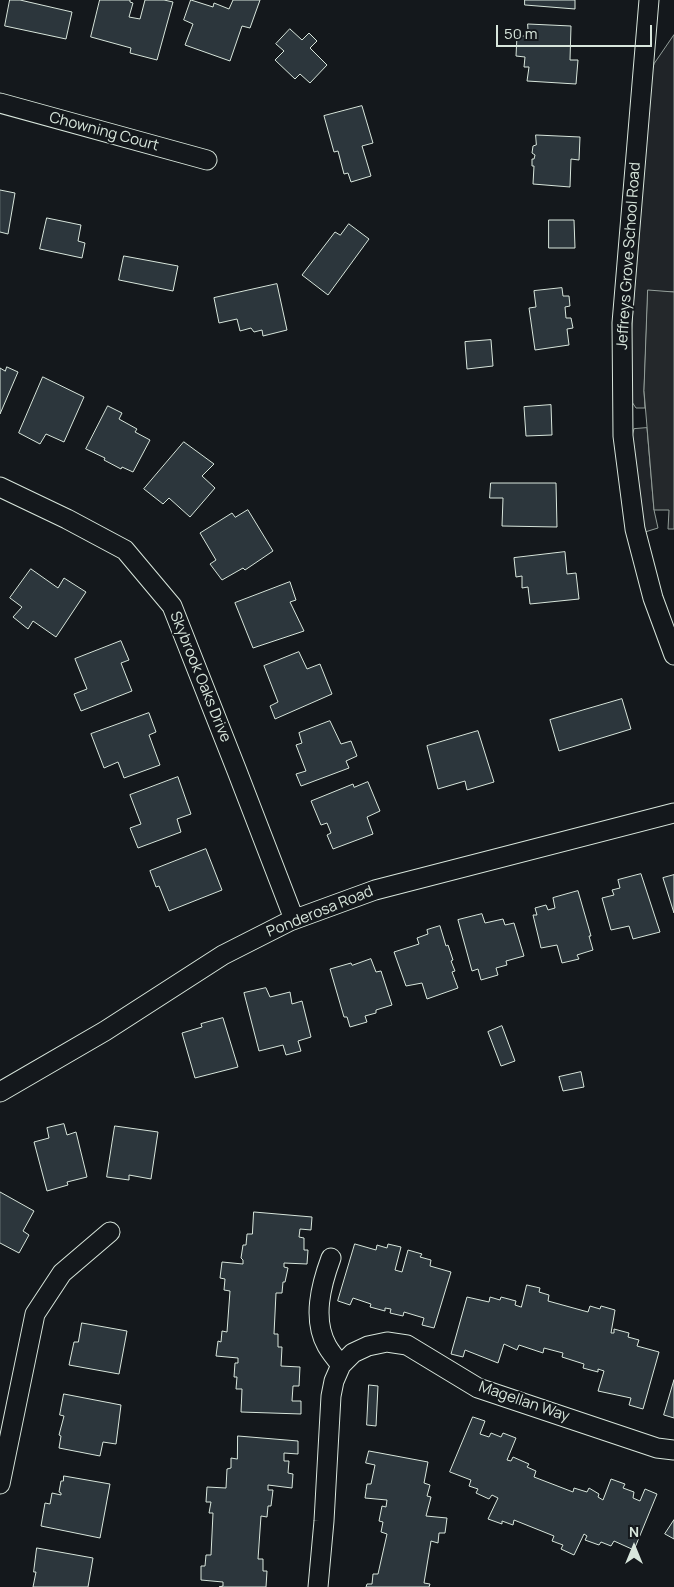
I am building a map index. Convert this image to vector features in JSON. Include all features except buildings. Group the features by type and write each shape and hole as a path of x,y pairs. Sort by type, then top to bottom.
{"street":[{"name":"Jeffreys Grove School Road","path":"649,0 622,323 623,436 635,530 653,598 674,655"},
{"name":"Chowning Court","path":"0,103 207,160"},
{"name":"Skybrook Oaks Drive","path":"0,487 68,519 125,550 172,606 294,919"},
{"name":"Ponderosa Road","path":"0,1092 105,1031 223,955 294,919 375,890 674,813"},
{"path":"0,1484 34,1314 62,1273 110,1232"},
{"path":"318,1587 324,1521 331,1396 334,1381 341,1365 326,1345 321,1327 320,1292 331,1258"},
{"name":"Magellan Way","path":"341,1365 353,1353 368,1346 387,1342 408,1345 478,1388 657,1448 674,1450"}],"shaded area":[{"path":"674,35 674,292 648,291 645,408 636,408 630,399 630,352 649,78 654,64"},
{"path":"648,290 674,292 674,529 668,529 669,510 654,510 644,391"},
{"path":"647,428 654,510 658,528 645,532 631,439 634,429"}]}
